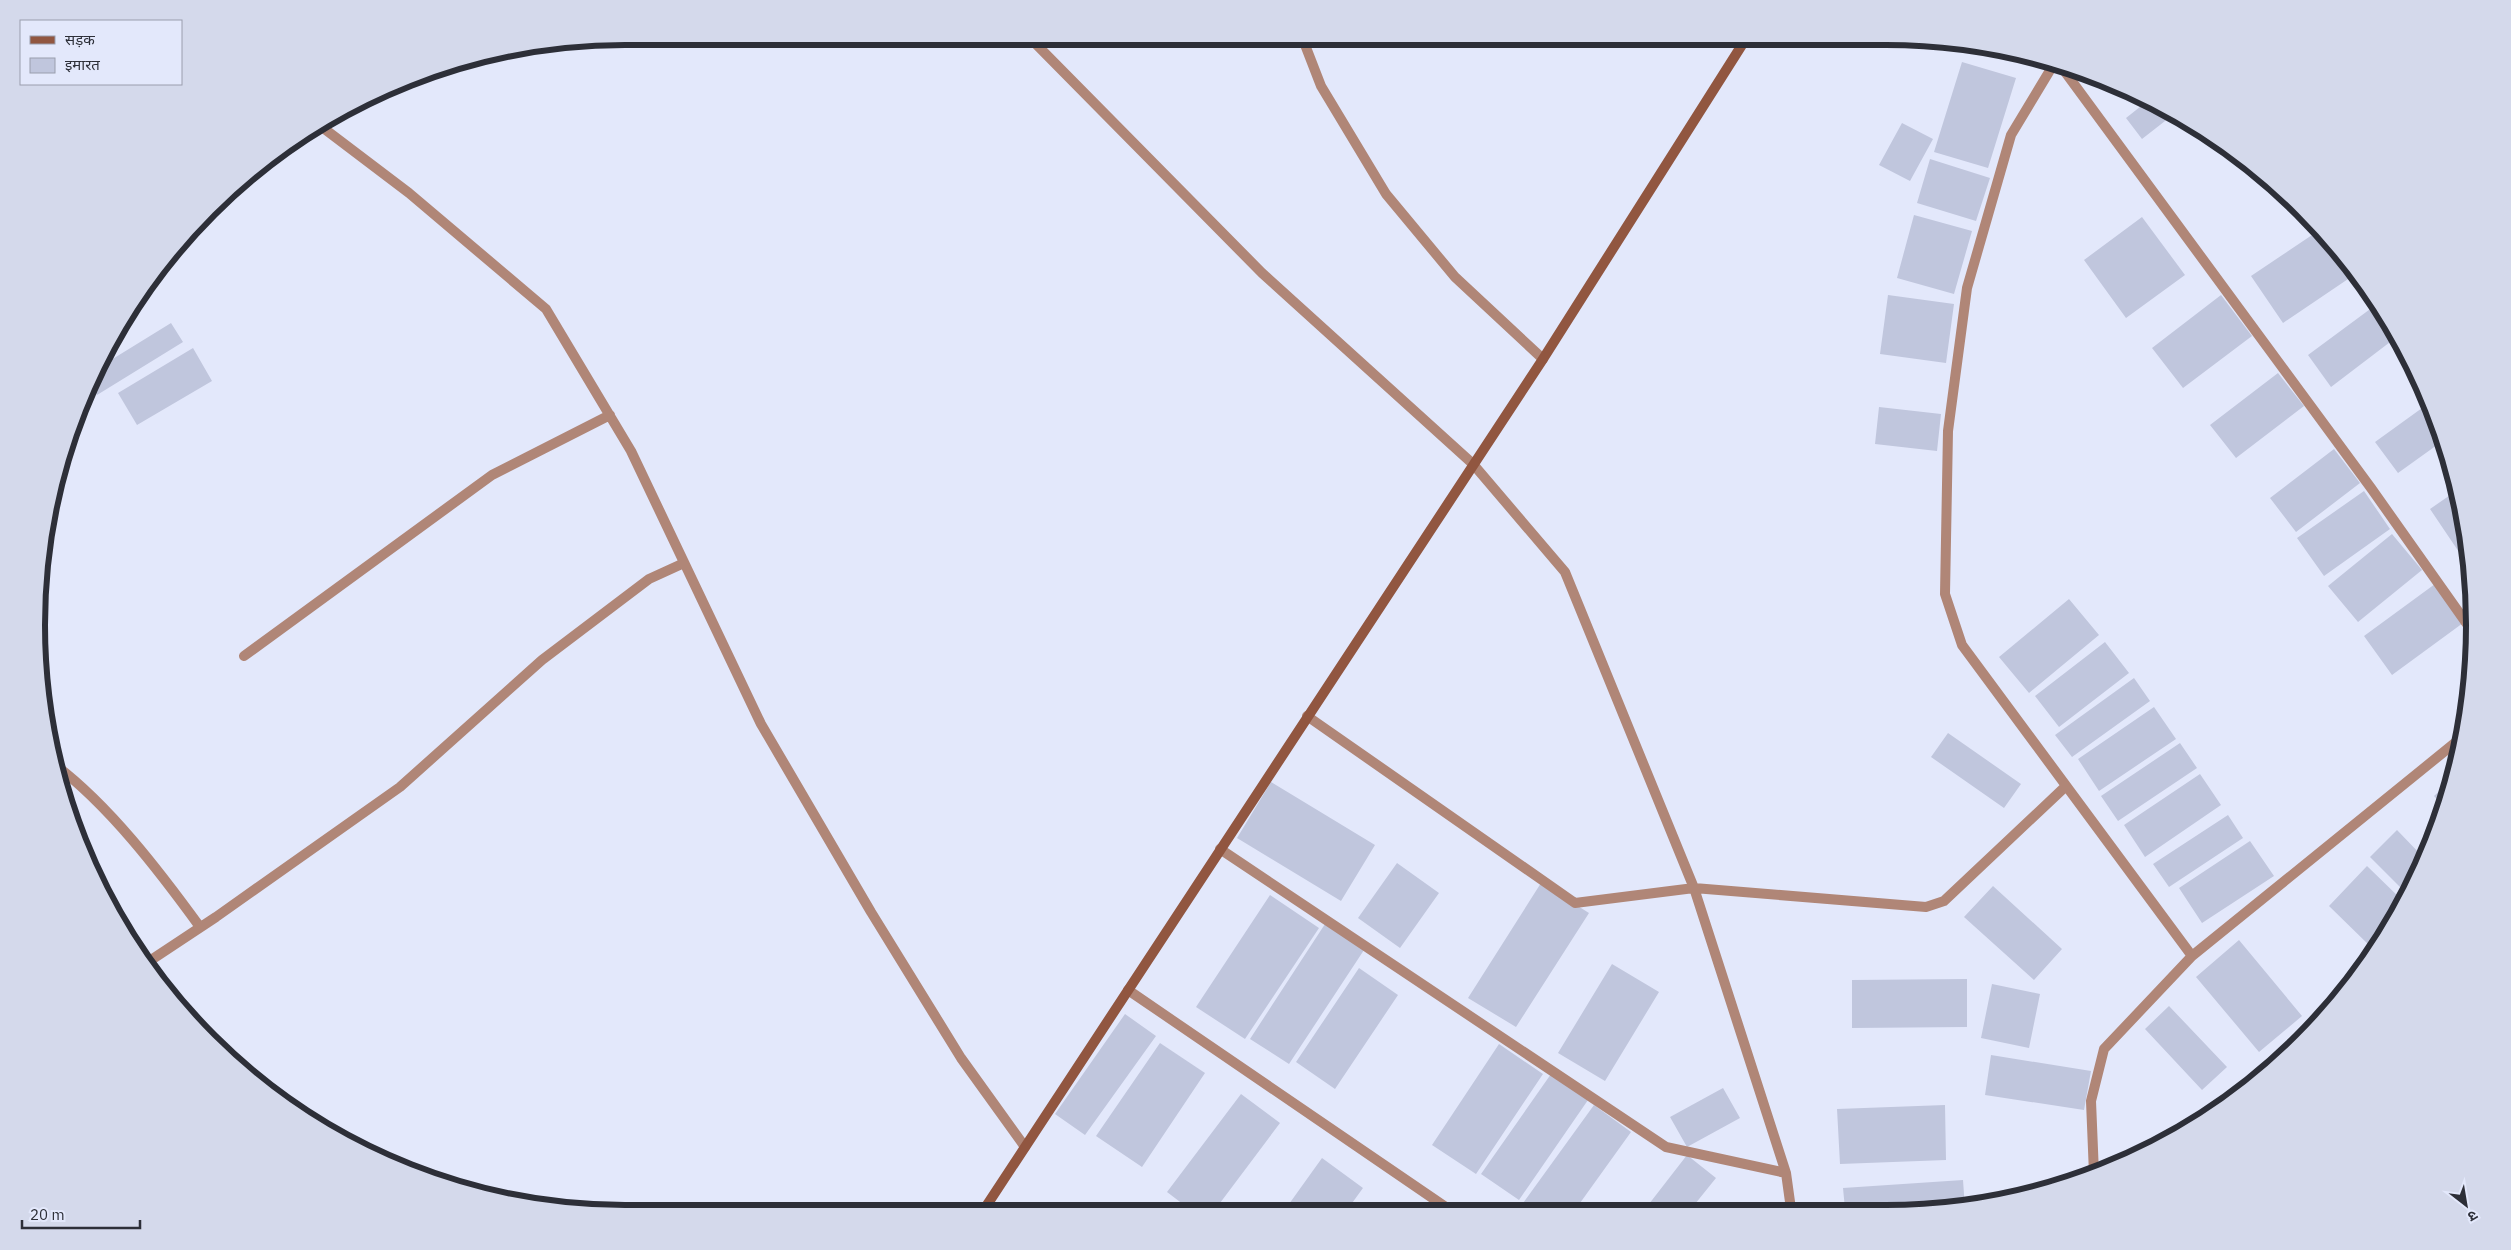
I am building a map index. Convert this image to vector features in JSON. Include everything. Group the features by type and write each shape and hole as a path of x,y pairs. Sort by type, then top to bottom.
{"main road":[{"path":"987,1205 1543,359 1742,45"}],"street":[{"path":"1038,45 1262,274 1473,464 1566,572 1694,888 1786,1173 1790,1205"},
{"path":"1305,45 1320,86 1386,194 1455,277 1543,359"},
{"path":"2050,69 2011,134 1967,288 1948,431 1946,594 1962,644 2192,956"},
{"path":"2067,74 2371,488 2466,623"},
{"path":"325,129 409,193 546,310 631,451 762,724 861,895 961,1058 1025,1147"},
{"path":"244,656 492,475 610,414"},
{"path":"152,959 400,787 542,660 649,579 684,563"},
{"path":"1307,716 1576,903 1694,888 1926,907 1944,901 2066,786"},
{"path":"2094,1166 2091,1101 2104,1049 2192,956 2454,744"},
{"path":"65,774 107,814 158,870 200,927"},
{"path":"1220,849 1666,1147 1786,1173"},
{"path":"1128,990 1443,1205"}],"building":[{"path":"1962,62 2016,78 1988,168 1934,152"},
{"path":"2143,105 2168,119 2142,139 2126,118"},
{"path":"1902,123 1933,139 1910,181 1879,165"},
{"path":"1930,159 1990,178 1976,221 1917,203"},
{"path":"1914,215 1972,231 1954,294 1897,278"},
{"path":"2142,217 2185,275 2126,318 2084,260"},
{"path":"2314,234 2350,278 2283,323 2251,276"},
{"path":"1888,295 1954,304 1946,363 1880,354"},
{"path":"2221,295 2252,336 2183,388 2152,348"},
{"path":"2371,308 2391,341 2331,387 2308,355"},
{"path":"171,323 183,342 97,395 95,391 109,361"},
{"path":"193,348 212,381 137,425 118,393"},
{"path":"2278,373 2304,406 2236,458 2210,425"},
{"path":"1879,407 1941,414 1937,451 1875,444"},
{"path":"2423,407 2437,445 2398,473 2375,442"},
{"path":"2334,449 2360,483 2296,532 2270,498"},
{"path":"2364,491 2390,529 2324,576 2297,538"},
{"path":"2451,495 2462,556 2430,509"},
{"path":"2392,534 2422,570 2358,622 2328,586"},
{"path":"2435,584 2463,623 2392,675 2364,636"},
{"path":"2069,599 2099,635 2029,693 1999,657"},
{"path":"2105,642 2129,673 2059,727 2035,696"},
{"path":"2134,678 2150,701 2072,757 2055,735"},
{"path":"2154,707 2176,739 2099,791 2078,759"},
{"path":"1948,733 2021,784 2004,808 1931,757"},
{"path":"2180,743 2197,768 2118,821 2101,796"},
{"path":"2200,774 2221,805 2145,857 2124,825"},
{"path":"1271,782 1375,845 1341,901 1237,838"},
{"path":"2442,789 2438,801 2434,796"},
{"path":"2228,815 2243,838 2169,887 2153,864"},
{"path":"2397,830 2419,853 2402,889 2370,857"},
{"path":"2250,841 2274,876 2202,923 2179,888"},
{"path":"1397,863 1439,893 1400,948 1358,918"},
{"path":"2367,866 2398,896 2369,945 2329,906"},
{"path":"1541,883 1589,913 1516,1027 1468,998"},
{"path":"1993,886 2062,949 2034,980 1964,917"},
{"path":"1270,895 1319,928 1245,1039 1196,1007"},
{"path":"1325,924 1364,950 1289,1064 1250,1039"},
{"path":"2239,940 2302,1016 2259,1052 2196,977"},
{"path":"1612,964 1659,992 1605,1081 1558,1053"},
{"path":"1359,968 1398,995 1335,1089 1296,1062"},
{"path":"1967,979 1967,1027 1852,1028 1852,980"},
{"path":"1992,984 2040,994 2029,1048 1981,1038"},
{"path":"2169,1006 2227,1067 2202,1090 2145,1029"},
{"path":"1125,1014 1156,1036 1085,1135 1055,1114"},
{"path":"1160,1043 1205,1073 1142,1167 1096,1136"},
{"path":"1499,1044 1543,1074 1476,1174 1432,1145"},
{"path":"1991,1055 2091,1071 2084,1110 1985,1095"},
{"path":"1551,1074 1588,1100 1519,1200 1481,1174"},
{"path":"1723,1088 1740,1118 1687,1147 1670,1117"},
{"path":"1241,1094 1280,1123 1218,1205 1184,1205 1167,1192"},
{"path":"1594,1105 1631,1132 1579,1205 1522,1205"},
{"path":"1945,1105 1946,1160 1840,1164 1837,1109"},
{"path":"1687,1155 1716,1178 1694,1205 1649,1204"},
{"path":"1322,1158 1363,1188 1351,1205 1288,1205"},
{"path":"1963,1180 1964,1200 1924,1204 1845,1205 1843,1188"}]}
